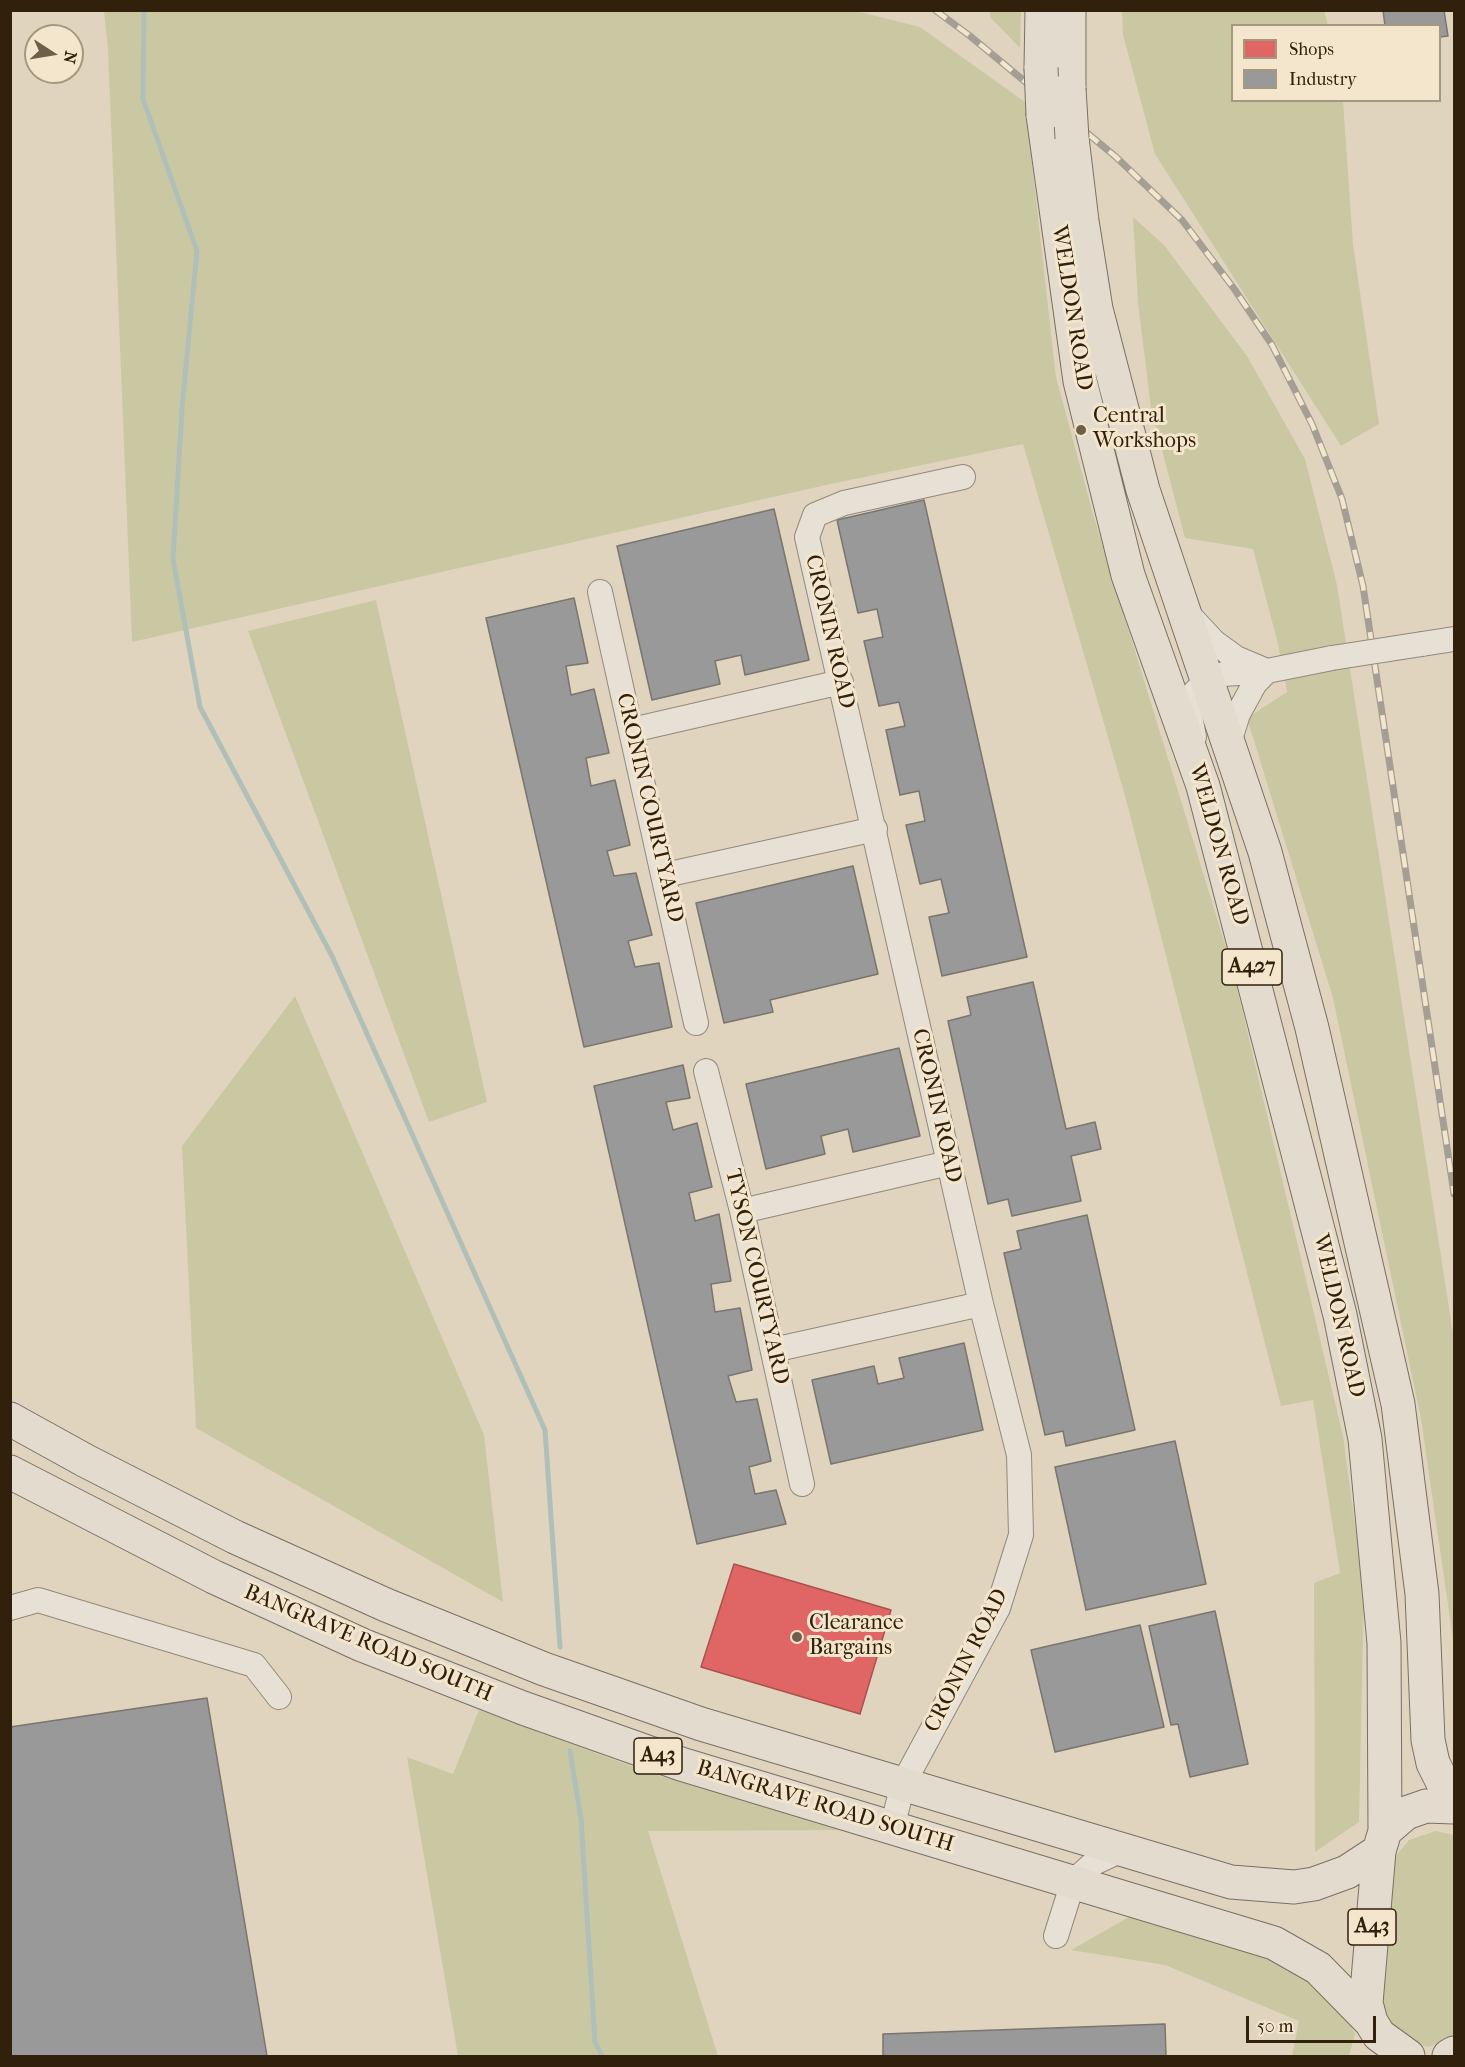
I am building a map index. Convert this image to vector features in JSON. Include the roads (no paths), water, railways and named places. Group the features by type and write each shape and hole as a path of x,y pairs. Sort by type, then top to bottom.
{"highway":[{"name":"WELDON ROAD","path":"1042,10 1042,115 1080,381 1128,575 1203,786 1338,1304 1365,1439 1384,1643 1382,1841"},
{"name":"WELDON ROAD","path":"1069,10 1069,88 1072,138 1096,309 1143,490 1265,852 1312,1028 1398,1404 1422,1594 1428,1740 1433,1763 1442,1781 1455,1795"},
{"name":"BANGRAVE ROAD SOUTH","path":"10,1419 86,1461 235,1537 386,1605 544,1669 701,1724 1231,1882 1294,1887 1334,1878 1382,1841"},
{"name":"BANGRAVE ROAD SOUTH","path":"10,1472 214,1577 362,1645 523,1708 681,1764 1274,1943 1318,1968 1378,2038"},
{"name":"A43","path":"1408,2056 1378,2038 1366,2003 1382,1841 1407,1813 1426,1806 1455,1807"},
{"path":"1449,2056 1455,2053"}],"street":[{"name":"CRONIN ROAD","path":"892,1828 903,1784 998,1608 1021,1534 1019,1455 981,1304 807,537 815,515 844,503 963,477"},
{"name":"CRONIN COURTYARD","path":"600,592 665,875 696,1023"},
{"path":"1186,612 1214,642 1236,658 1267,671"},
{"path":"1203,786 1190,710 1195,692 1208,679 1224,674 1267,671 1332,658 1455,639"},
{"path":"1229,742 1238,714 1255,683 1267,671"},
{"path":"632,730 841,682"},
{"path":"665,875 875,829"},
{"name":"TYSON COURTYARD","path":"706,1071 742,1211 802,1485"},
{"path":"742,1211 949,1163"},
{"path":"773,1350 981,1304"},
{"path":"10,1608 38,1600 254,1665 279,1697"},
{"path":"1056,1936 1073,1882 1094,1863 1124,1850"}],"waterway":[{"path":"144,10 143,99 197,251 182,408 173,559 200,707 332,956 545,1430 560,1647"},
{"path":"570,1751 581,1819 595,2042 602,2056"}],"railway":[{"path":"935,10 970,36 1116,157 1182,220 1235,290 1272,345 1312,424 1342,499 1363,586 1454,1194"}],"place":[{"name":"Central Workshops","path":"1081,430"},
{"name":"Clearance Bargains","path":"797,1637"}]}
